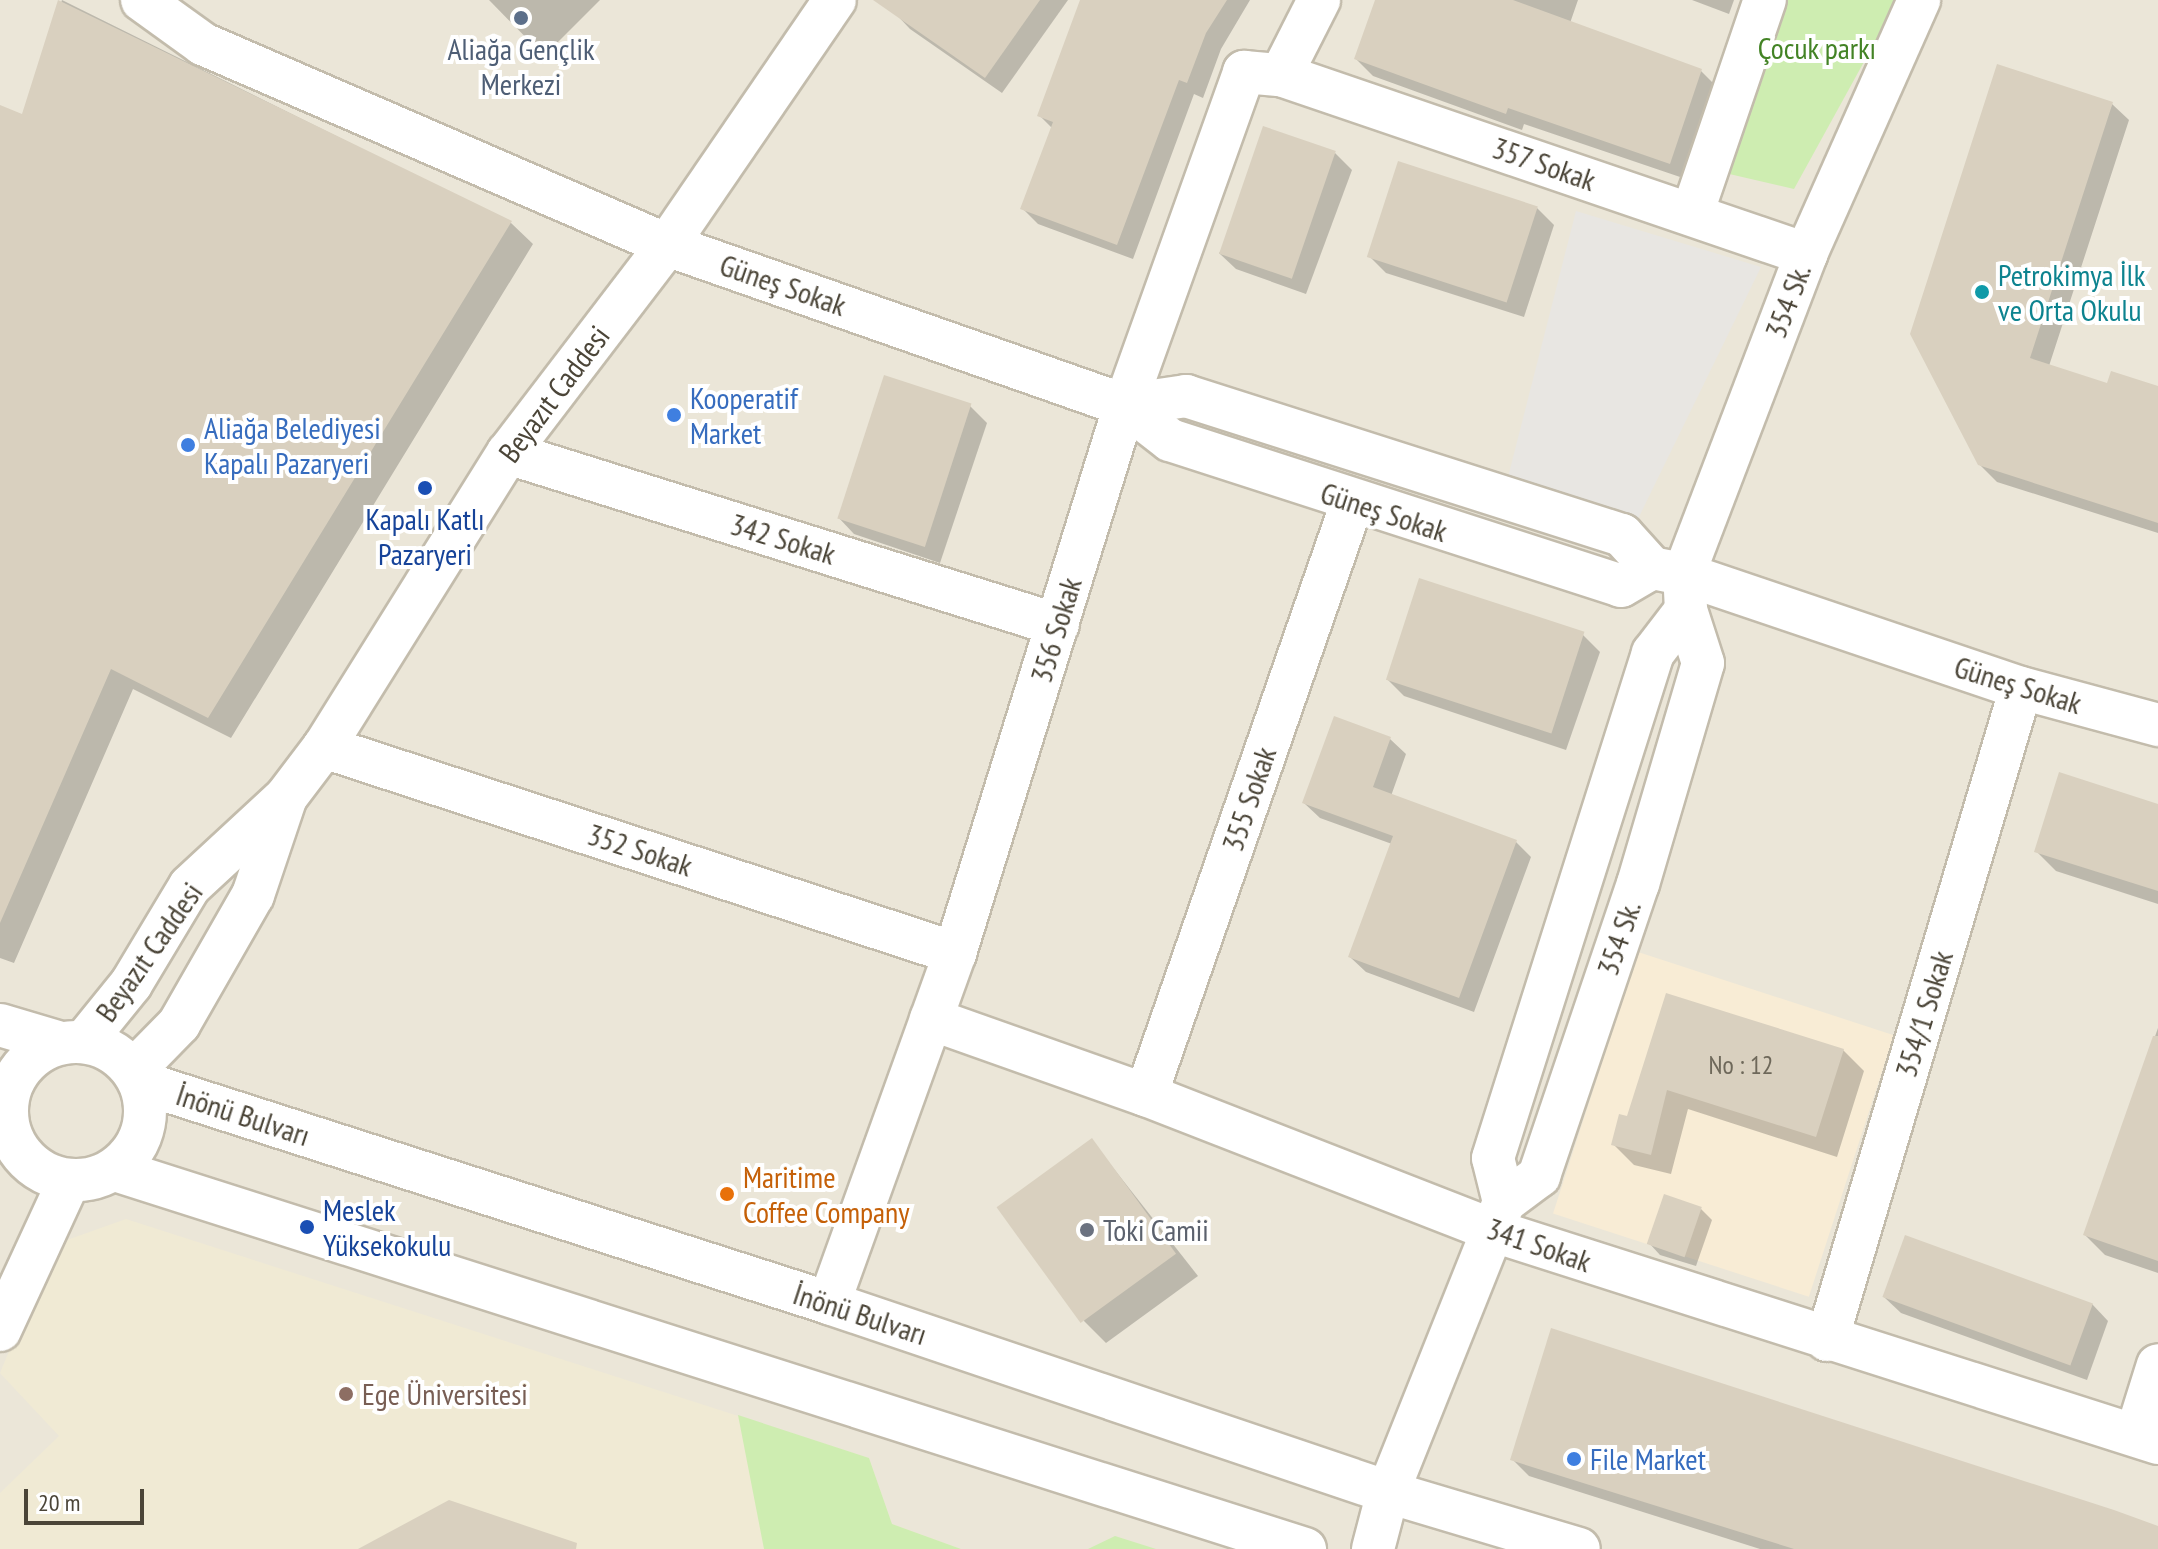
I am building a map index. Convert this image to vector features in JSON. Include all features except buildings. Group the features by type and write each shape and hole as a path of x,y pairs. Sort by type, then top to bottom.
{"street":[{"name":"Güneş Sokak","path":"142,0 203,44 667,245 1125,405 1170,440 1352,503 1621,586 1674,584 2021,688 2158,725"},
{"name":"Beyazıt Caddesi","path":"72,1043 131,984 190,886 286,797 324,747 508,453 667,245 835,0"},
{"path":"1281,75 1319,0"},
{"path":"1692,214 1765,0"},
{"name":"354 Sk.","path":"1499,1216 1493,1158 1674,584 1806,254 1919,0"},
{"name":"356 Sokak","path":"829,1303 955,953 1125,405 1244,72 1281,75"},
{"name":"357 Sokak","path":"1281,75 1806,254"},
{"name":"Güneş Sokak","path":"1125,405 1186,396 1622,535 1674,584"},
{"name":"342 Sokak","path":"508,453 1058,625"},
{"name":"355 Sokak","path":"1146,1095 1352,503"},
{"name":"354 Sk.","path":"1499,1216 1539,1176 1638,884 1703,663 1674,584"},
{"name":"354/1 Sokak","path":"1827,1340 2021,688"},
{"name":"352 Sokak","path":"324,747 955,953"},
{"name":"Beyazıt Caddesi","path":"136,1076 179,1024 253,895 286,797"},
{"name":"341 Sokak","path":"931,1019 1499,1216 1827,1340 2147,1439"},
{"path":"0,1025 111,1052 136,1076 146,1121 130,1156 115,1170 93,1179 69,1181 48,1176 7,1149 7,1108 14,1080 26,1063 72,1043"},
{"name":"İnönü Bulvarı","path":"136,1076 829,1303 1388,1492 1579,1549"},
{"path":"115,1170 1305,1549"},
{"path":"0,1330 69,1181"},
{"path":"1373,1549 1388,1492 1499,1216"},
{"path":"2147,1439 2158,1365"}],"shaded area":[{"path":"0,0 2158,0 2158,1549 0,1549"},
{"path":"1576,211 1761,267 1634,527 1507,481"},
{"path":"1638,952 1894,1035 1809,1297 1553,1214"},
{"name":"Ege Üniversitesi","path":"126,1219 869,1458 892,1524 961,1549 0,1549 0,1493 59,1436 0,1373 53,1245"}],"green space":[{"name":"Çocuk parkı","path":"1782,0 1898,0 1794,189 1725,173"},
{"path":"738,1415 869,1458 892,1524 961,1549 764,1549"},
{"path":"1115,1536 1156,1549 1088,1549"}],"place":[{"name":"Aliağa Gençlik Merkezi","path":"521,18"},
{"name":"Petrokimya İlk ve Orta Okulu","path":"1982,292"},
{"name":"Kooperatif Market","path":"674,415"},
{"name":"Aliağa Belediyesi Kapalı Pazaryeri","path":"188,445"},
{"name":"Kapalı Katlı Pazaryeri","path":"425,488"},
{"name":"Maritime Coffee Company","path":"727,1194"},
{"name":"Meslek Yüksekokulu","path":"307,1227"},
{"name":"Toki Camii","path":"1087,1230"},
{"name":"Ege Üniversitesi","path":"346,1394"},
{"name":"File Market","path":"1574,1459"}]}
